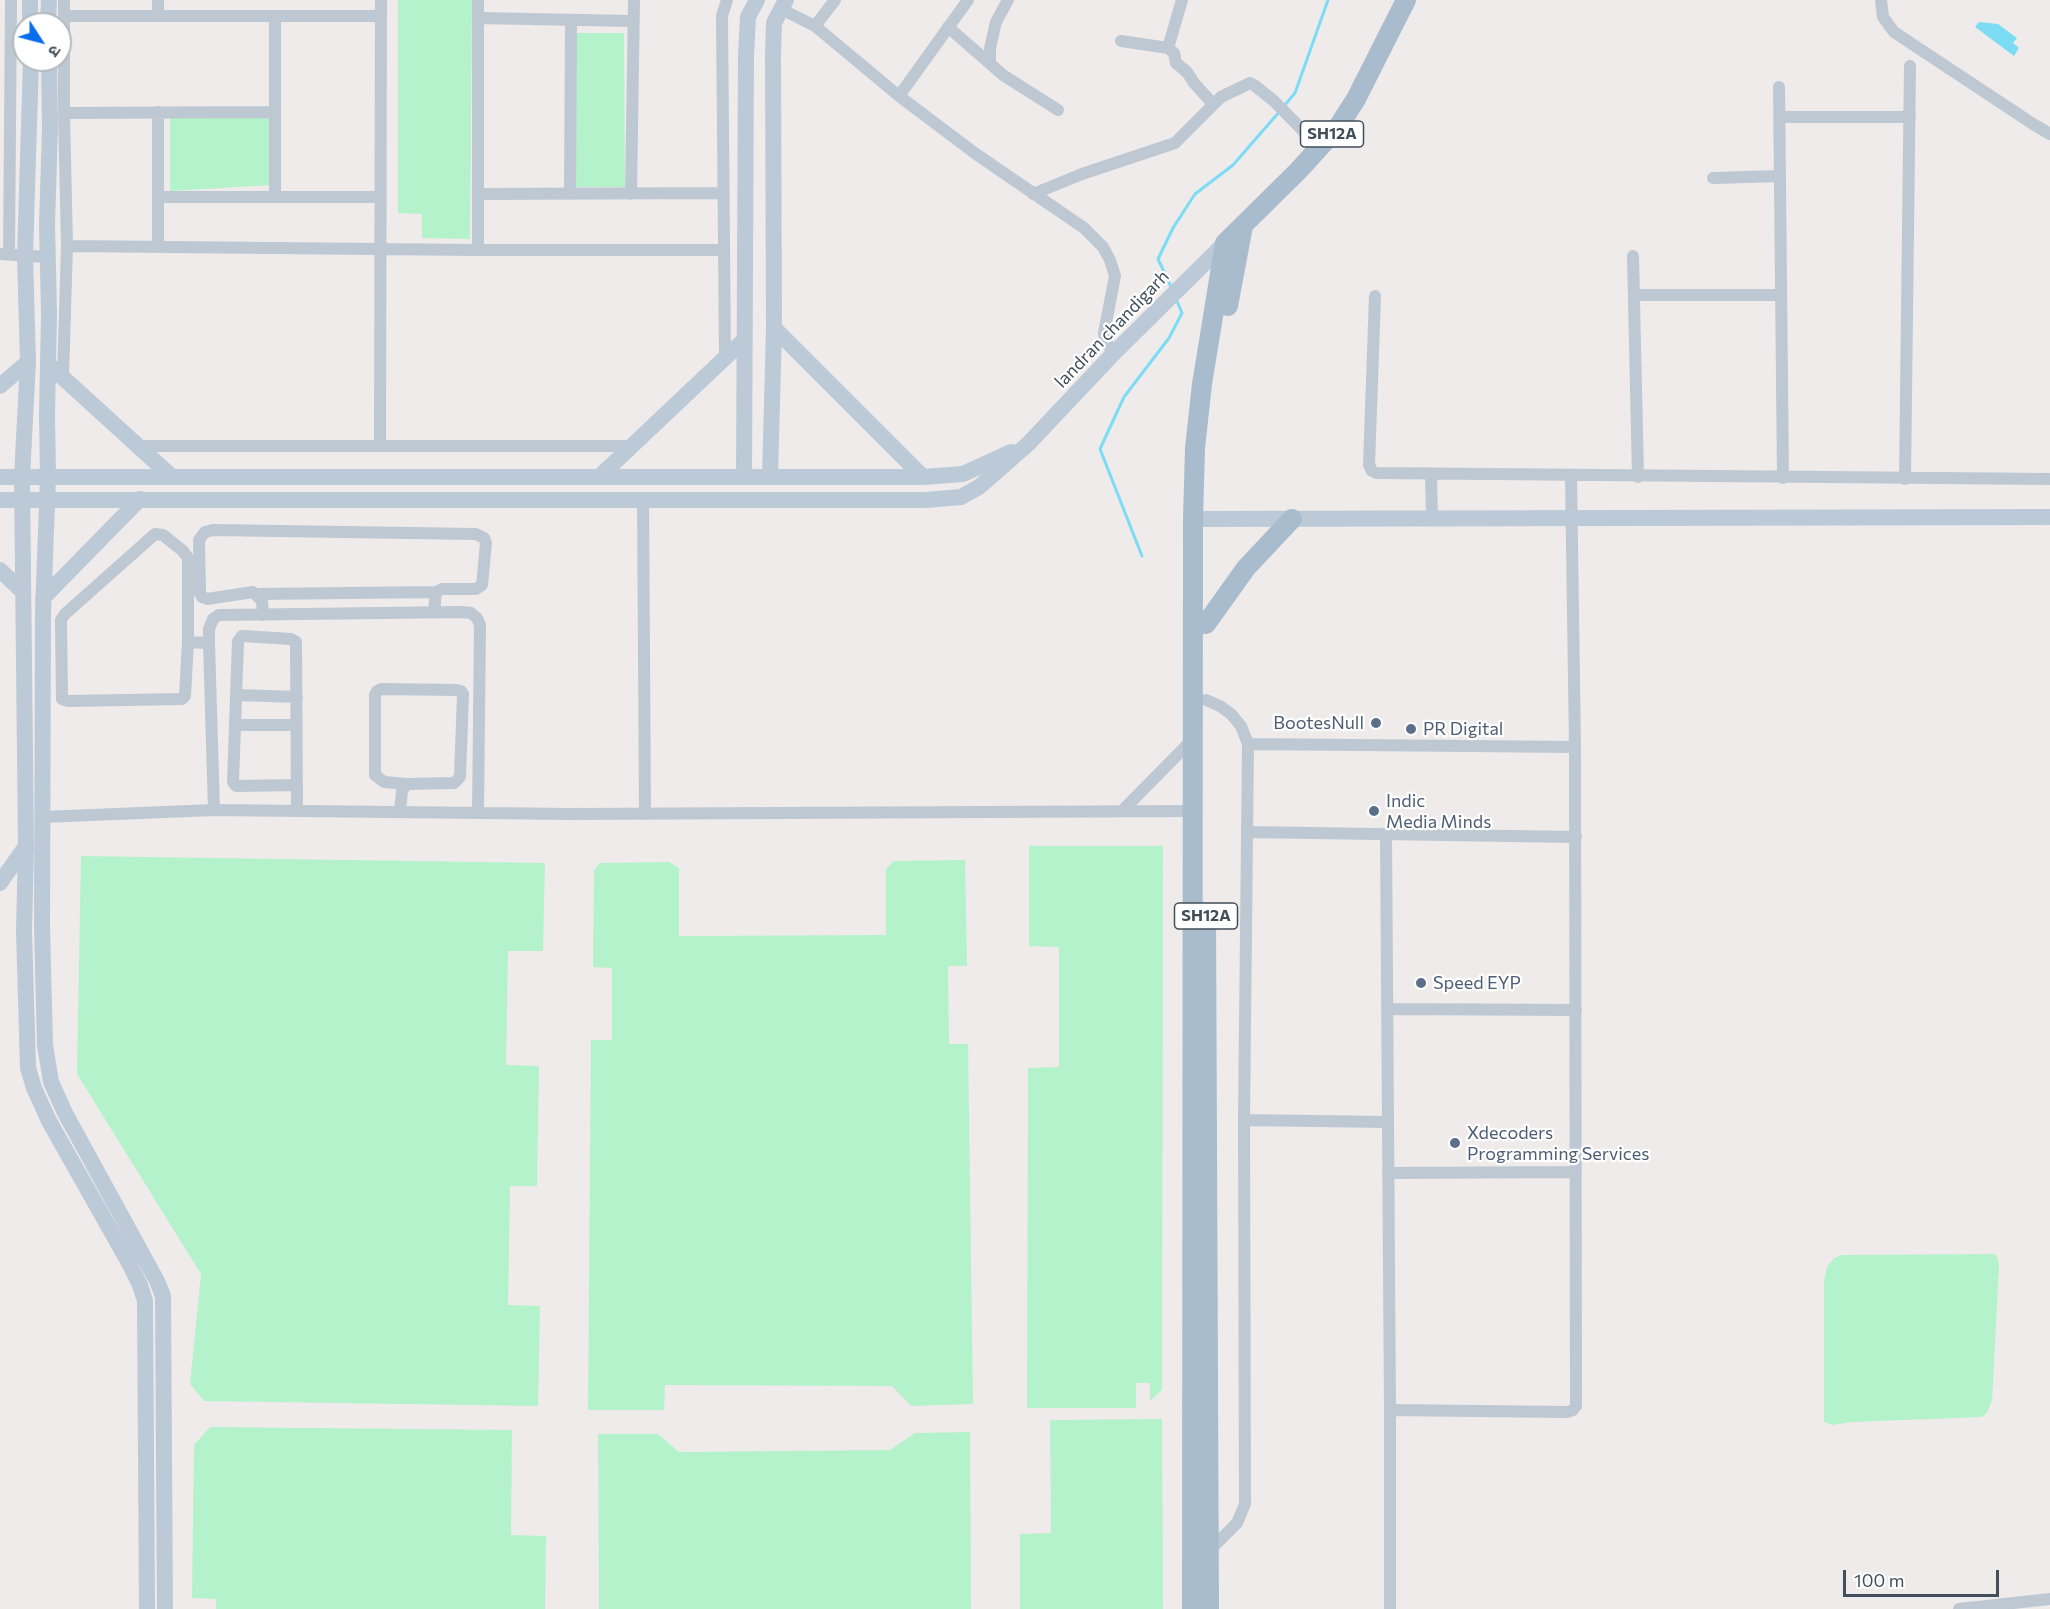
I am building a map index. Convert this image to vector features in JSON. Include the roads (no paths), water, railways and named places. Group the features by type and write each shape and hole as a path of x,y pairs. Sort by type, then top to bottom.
{"main road":[{"path":"744,477 748,17 757,0"},
{"name":"SH12A","path":"1192,1609 1199,810 1206,700 1206,624 1196,438 1203,384 1225,243 1338,127 1356,99 1406,0"},
{"path":"770,477 774,328 772,56 774,23 783,4"},
{"path":"30,72 11,255 28,362 22,477 26,848 24,931 28,1068 49,1121 129,1261 145,1301 147,1609"},
{"path":"49,72 48,477 44,598 42,816 45,1045 51,1082 65,1113 163,1296 165,1609"},
{"name":"SH12A","path":"1209,1609 1199,810 1192,739 1199,519 1213,398 1243,226"},
{"name":"landran chandigarh","path":"0,500 926,500 961,497 979,487 1028,444 1114,353 1225,243"},
{"path":"774,328 923,477"},
{"path":"599,477 744,339"},
{"path":"0,386 28,362"},
{"path":"48,364 172,477"},
{"path":"0,477 923,477 963,474 1028,444"},
{"path":"44,598 140,499"},
{"path":"1199,519 2050,517"},
{"path":"1206,624 1246,568 1292,519"},
{"path":"0,570 23,592"},
{"path":"0,883 26,848 42,816"}],"street":[{"path":"10,0 11,255 47,257"},
{"path":"158,0 158,16"},
{"path":"380,445 381,0"},
{"path":"478,0 478,250"},
{"path":"631,194 634,0"},
{"path":"725,358 722,16 727,0"},
{"path":"815,26 835,0"},
{"path":"899,96 968,0"},
{"path":"990,64 990,48 996,22 1008,0"},
{"path":"1168,48 1182,0"},
{"path":"1881,0 1883,17 1894,33 2050,134"},
{"path":"783,4 815,26 899,96 1094,237 1110,260 1115,276 1104,333 1106,342 1114,353"},
{"path":"72,16 381,16"},
{"path":"274,197 275,16"},
{"path":"478,18 632,21"},
{"path":"570,194 571,20"},
{"path":"948,27 990,64 1058,110"},
{"path":"1121,41 1168,48 1174,53 1176,63 1187,72 1213,104"},
{"path":"1905,479 1910,66"},
{"path":"63,377 67,246 64,72"},
{"path":"1033,195 1082,174 1175,142 1221,97 1250,83 1284,111 1320,148"},
{"path":"1779,87 1783,478"},
{"path":"158,112 158,247"},
{"path":"64,113 275,112"},
{"path":"1779,117 1910,117"},
{"path":"1713,178 1780,177"},
{"path":"478,194 723,193"},
{"path":"158,197 380,197"},
{"path":"67,246 724,250"},
{"path":"1633,256 1638,477"},
{"path":"1634,295 1781,295"},
{"path":"1375,296 1370,468 1376,474 2050,479"},
{"path":"137,446 634,446"},
{"path":"1431,475 1432,519"},
{"path":"1390,1410 1567,1412 1573,1410 1576,1401 1576,837 1570,477"},
{"path":"643,500 645,814"},
{"path":"213,530 476,534 484,538 486,543 482,585 476,589 442,589 436,592 257,594 253,592 207,599 200,593 199,540 205,532 213,530"},
{"path":"155,534 163,535 188,558 188,642 185,696 182,699 68,701 62,699 61,620 155,534"},
{"path":"434,612 436,592"},
{"path":"257,594 262,601 263,615"},
{"path":"214,810 209,643 209,629 213,619 219,615 434,612 471,613 480,625 478,813"},
{"path":"297,785 236,786 233,782 238,641 242,636 291,639 296,642 297,697 297,785 297,811"},
{"path":"188,642 209,643"},
{"path":"392,689 461,691 463,694 460,777 454,783 406,784 384,782 375,775 375,695 377,691 392,689"},
{"path":"237,695 297,697"},
{"path":"1206,700 1231,714 1241,726 1248,744 1244,1120 1245,1504 1237,1523 1209,1551"},
{"path":"236,725 297,725"},
{"path":"1122,811 1192,739"},
{"path":"1248,744 1575,747"},
{"path":"400,812 402,791 406,784"},
{"path":"42,816 214,810 645,814 1199,810"},
{"path":"1247,832 1576,837"},
{"path":"1386,834 1390,1609"},
{"path":"1387,1008 1576,1010"},
{"path":"1244,1120 1387,1122"},
{"path":"1389,1173 1576,1172"},
{"path":"1959,1609 2020,1606 2050,1599"}],"water":[{"path":"1979,22 1998,24 2017,38 2013,43 2019,48 2014,56 1975,27"}],"waterway":[{"path":"1284,106 1295,93 1328,0"},
{"path":"1172,289 1158,259 1173,228 1195,194 1233,165 1280,111"},
{"path":"1142,556 1100,449 1124,397 1169,338 1182,313 1177,301"}],"place":[{"name":"BootesNull","path":"1376,723"},
{"name":"PR Digital","path":"1411,729"},
{"name":"Indic Media Minds","path":"1374,811"},
{"name":"Speed EYP","path":"1421,983"},
{"name":"Xdecoders Programming Services","path":"1455,1143"}]}
